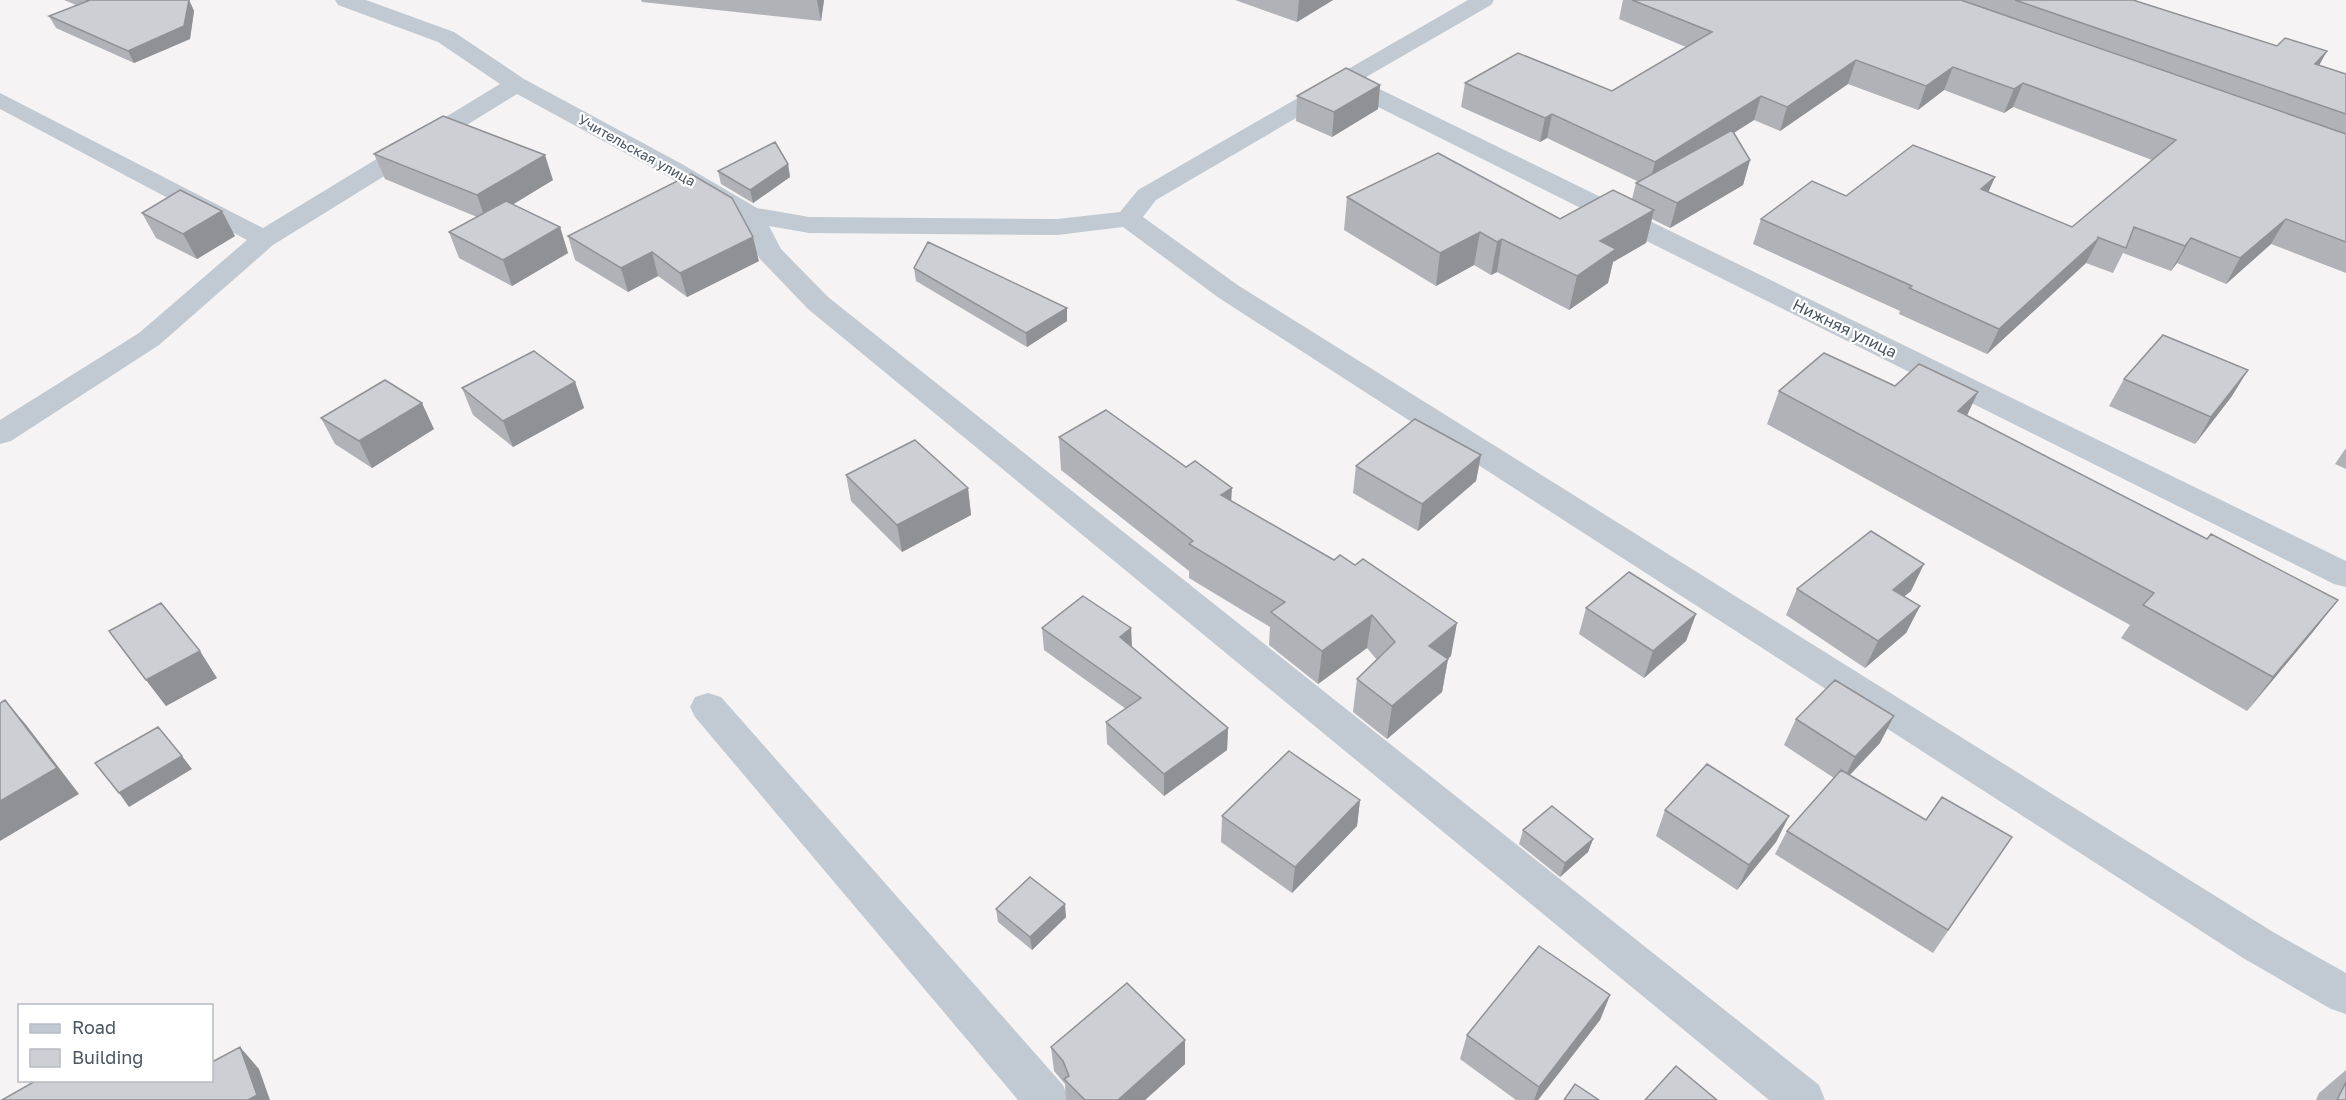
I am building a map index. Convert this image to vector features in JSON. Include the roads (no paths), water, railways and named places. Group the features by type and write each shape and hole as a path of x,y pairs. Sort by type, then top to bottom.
{"street":[{"name":"Учительская улица","path":"346,0 446,37 516,84 673,169 750,215 809,225 1057,226 1128,219"},
{"path":"1483,0 1147,195 1128,219 1239,298 2258,945 2346,994"},
{"name":"Нижняя улица","path":"1344,81 2346,575"},
{"path":"0,434 149,339 264,239 516,84"},
{"path":"0,100 264,239"},
{"path":"750,215 769,253 818,303 1803,1100"},
{"path":"708,707 1047,1100"}]}
